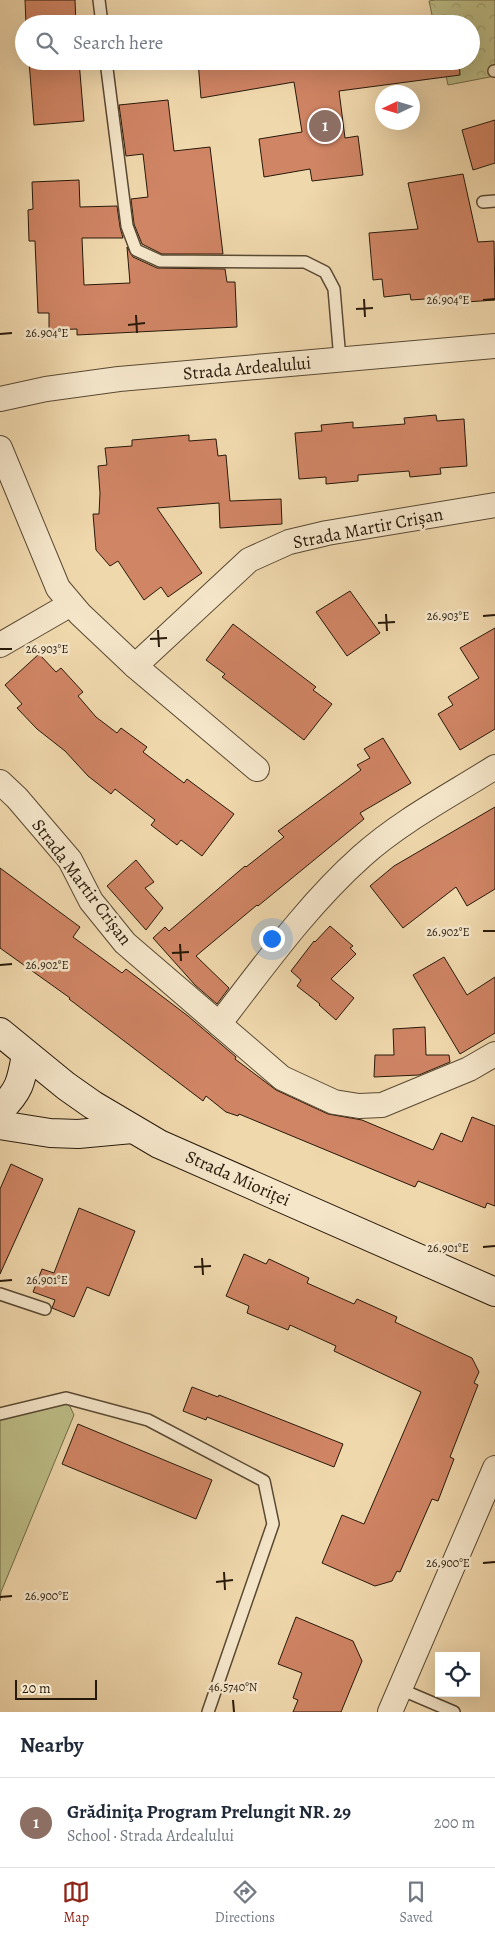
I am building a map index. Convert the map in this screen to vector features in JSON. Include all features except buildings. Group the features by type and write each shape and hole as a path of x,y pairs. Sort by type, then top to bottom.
{"main road":[{"name":"Strada Mioriței","path":"0,1032 66,1086 132,1129 160,1144 495,1292"},
{"path":"0,1110 12,1098 21,1083 26,1055"},
{"path":"0,1125 41,1132 78,1134 132,1129"}],"street":[{"name":"Strada Ardealului","path":"0,399 46,389 119,379 495,346"},
{"path":"0,448 58,588 80,614 135,666 257,769"},
{"name":"Strada Martir Crișan","path":"135,666 249,560 289,542 327,533 495,505"},
{"path":"0,645 71,604"},
{"path":"219,1024 324,892 364,855 414,818 495,767"},
{"name":"Strada Martir Crișan","path":"0,782 17,798 70,860 91,901 125,942 282,1078 334,1102 359,1106 382,1105 469,1069 495,1054"},
{"path":"390,1712 495,1468"}],"lane":[{"path":"99,0 101,15"},
{"path":"107,70 127,226 136,250 160,261 305,262 325,272 334,290 340,360"},
{"path":"0,1294 45,1309"},
{"path":"0,1414 66,1398 148,1420 264,1481 273,1524 208,1712"},
{"path":"400,1689 454,1712"}],"green space":[{"path":"495,0 495,76 448,85 445,70 480,70 480,15 432,15 429,1"},
{"path":"66,1398 74,1415 1,1592 0,1601 0,1414"}],"place":[{"name":"Grădiniţa Program Prelungit NR. 29","path":"325,126"}]}
